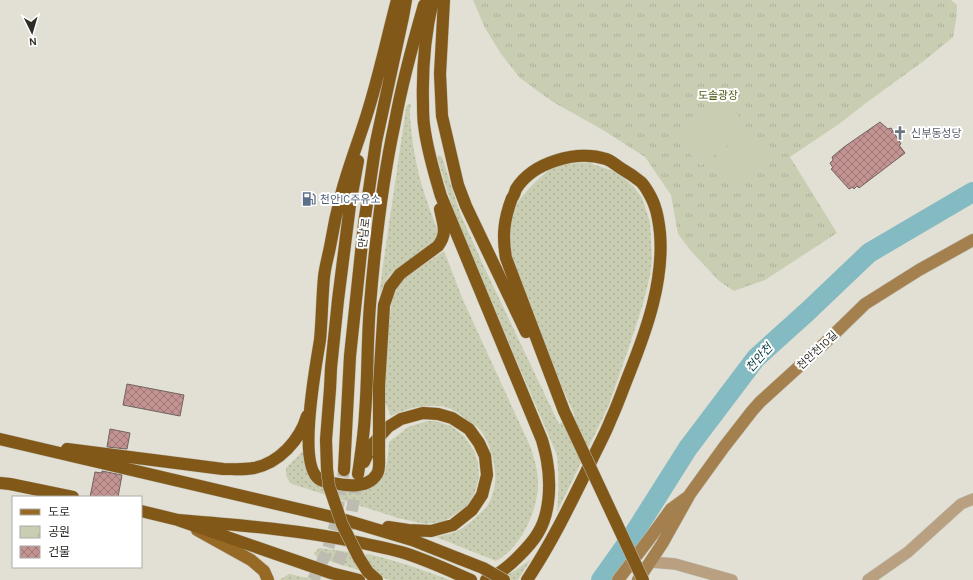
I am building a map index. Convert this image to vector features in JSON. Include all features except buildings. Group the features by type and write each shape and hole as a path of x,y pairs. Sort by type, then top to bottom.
{"highway":[{"path":"397,0 367,113 342,192 324,277 320,338 309,423 310,464 312,471 318,479 347,485 365,484 374,478 379,470 379,386 384,305 390,287 400,274 438,246 444,236 444,229 424,124 422,85 424,49 433,0"},
{"name":"만남로","path":"344,470 350,356 364,224 376,142 404,17 406,0"},
{"name":"만남로","path":"345,520 408,530 431,531 453,525 472,510 482,495 487,475 485,456 479,443 469,429 452,418 438,414 423,413 401,419 388,427 372,444 358,474 362,452 371,299 381,200 395,122 415,37 426,0"},
{"path":"444,0 440,74 442,116 458,185 466,206 643,580"},
{"path":"367,113 350,205 338,300 326,440 329,486 342,524 359,558 368,572 377,580"},
{"path":"527,580 543,556 611,420 640,347 655,296 661,264 659,220 655,207 642,183 608,159 596,157 568,157 539,168 525,178 516,189 507,213 504,227 506,258 564,411"},
{"path":"430,158 441,196 542,440 548,462 550,489 548,504 539,533 527,548 508,566 493,577 486,580"},
{"path":"3,439 222,469 239,470 254,468 268,463 289,447 299,435 306,421 311,404"},
{"path":"3,439 123,469 345,520 412,540 483,568 504,580"},
{"path":"3,482 68,496"},
{"path":"142,512 178,520 331,573 358,580"},
{"path":"178,520 286,530 339,538 400,552 433,563 471,580"}],"main road":[{"path":"178,520 251,560 264,570 268,580"}],"street":[{"name":"천안천10길","path":"638,580 662,544 690,494 752,411 865,304 919,270 973,240"},
{"name":"천안천10길","path":"618,580 671,509 690,494"},
{"path":"868,580 908,552 961,504 973,498"},
{"path":"651,562 675,564 732,580"}],"green space":[{"name":"도솔광장","path":"473,0 951,0 957,5 953,37 925,60 839,124 790,157 837,233 765,280 734,291 719,281 691,251 678,234 671,195 645,157 603,130 553,102 520,78 501,54 484,26"},
{"path":"727,100 749,130 700,166 677,137"},
{"path":"408,104 411,104 410,120 413,146 419,175 438,233 436,238 425,249 390,275 379,297 406,108"},
{"path":"753,138 769,159 732,187 716,166"},
{"path":"438,155 442,157 460,213 485,269 559,424 575,416 545,349 509,250 511,216 520,199 533,184 550,169 565,164 590,163 613,171 634,187 642,198 650,222 652,259 650,276 643,304 608,407 557,512 557,455 456,219"},
{"path":"444,251 463,300 531,448 536,464 538,491 530,521 513,547 496,561 436,537 455,532 465,527 485,509 493,494 495,482 494,462 484,435 475,425 457,412 446,407 419,407 408,409 391,416 384,400 392,298 398,286 406,277"},
{"path":"427,421 435,421 451,426 464,436 474,451 478,463 479,476 475,493 466,507 448,519 440,522 425,524 398,518 292,484 287,477 286,468 303,451 308,473 317,485 346,492 353,492 368,488 380,481 384,474 389,442 408,427"},
{"path":"319,548 373,555 408,565 450,580 390,580 317,557 314,553"},
{"path":"531,559 518,580 498,580 516,570"},
{"path":"290,574 315,580 279,580"}],"waterway":[{"name":"천안천","path":"601,580 633,535 688,448 756,358 869,253 973,192"}],"tunnel":[{"path":"313,580 327,552 335,525 344,470"},
{"path":"331,580 341,557 345,542 358,475"}],"place":[{"name":"신부동성당","path":"900,133"},
{"name":"천안IC주유소","path":"309,199"}]}
